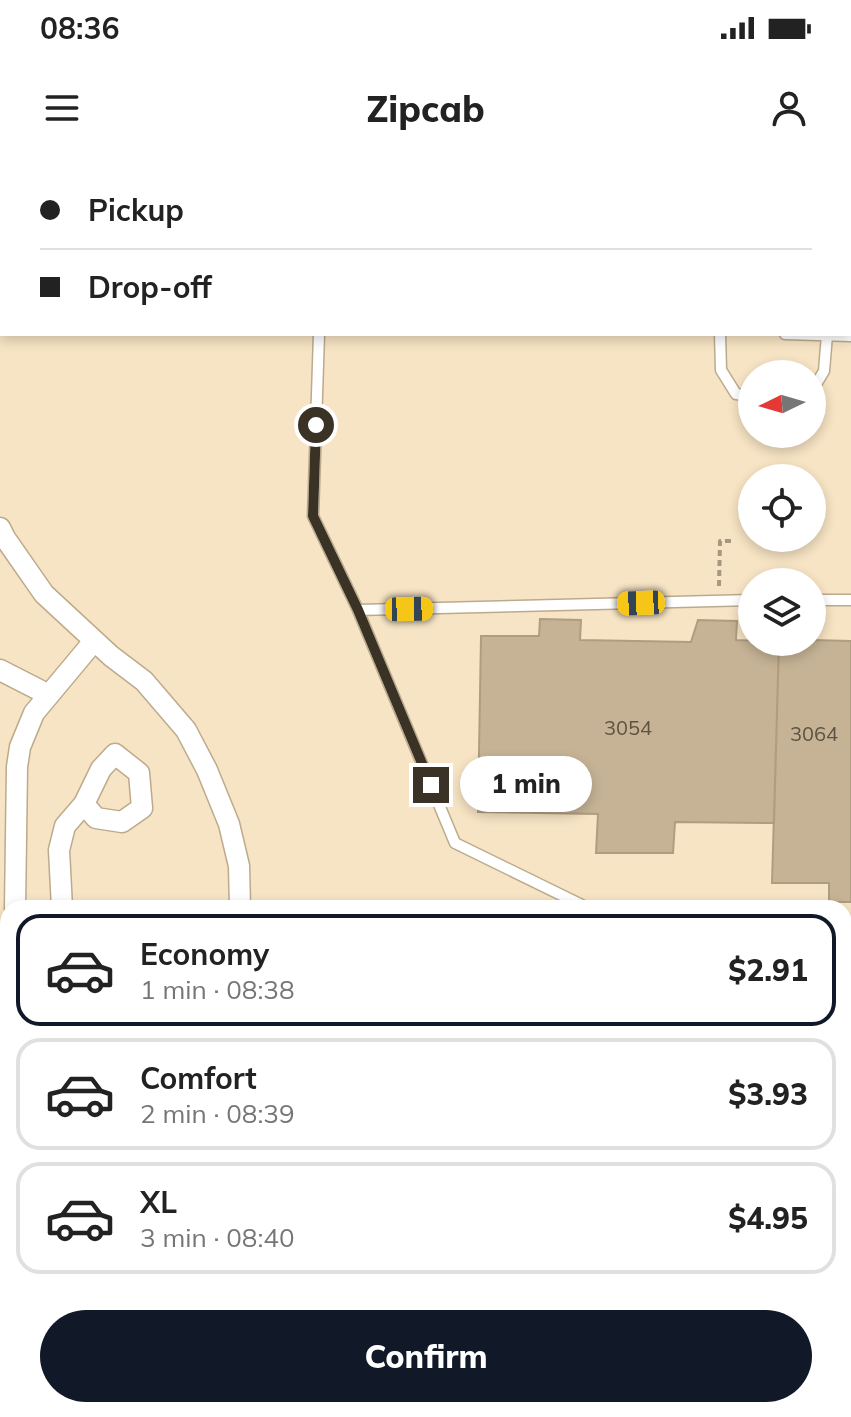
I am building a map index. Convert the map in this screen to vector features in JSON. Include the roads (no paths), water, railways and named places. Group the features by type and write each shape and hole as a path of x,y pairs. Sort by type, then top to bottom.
{"street":[{"path":"0,528 44,594 111,656 144,681 186,730 207,770 229,824 239,866 240,900"},
{"path":"15,900 9,766 34,713 94,641"},
{"path":"0,670 49,695"},
{"path":"62,900 59,850 65,826 84,804"}],"lane":[{"path":"319,336 313,516 358,610 455,843 572,900"},
{"path":"720,336 721,370 738,394"},
{"path":"825,360 827,336"},
{"path":"358,610 738,600"},
{"path":"826,600 851,600"}]}
